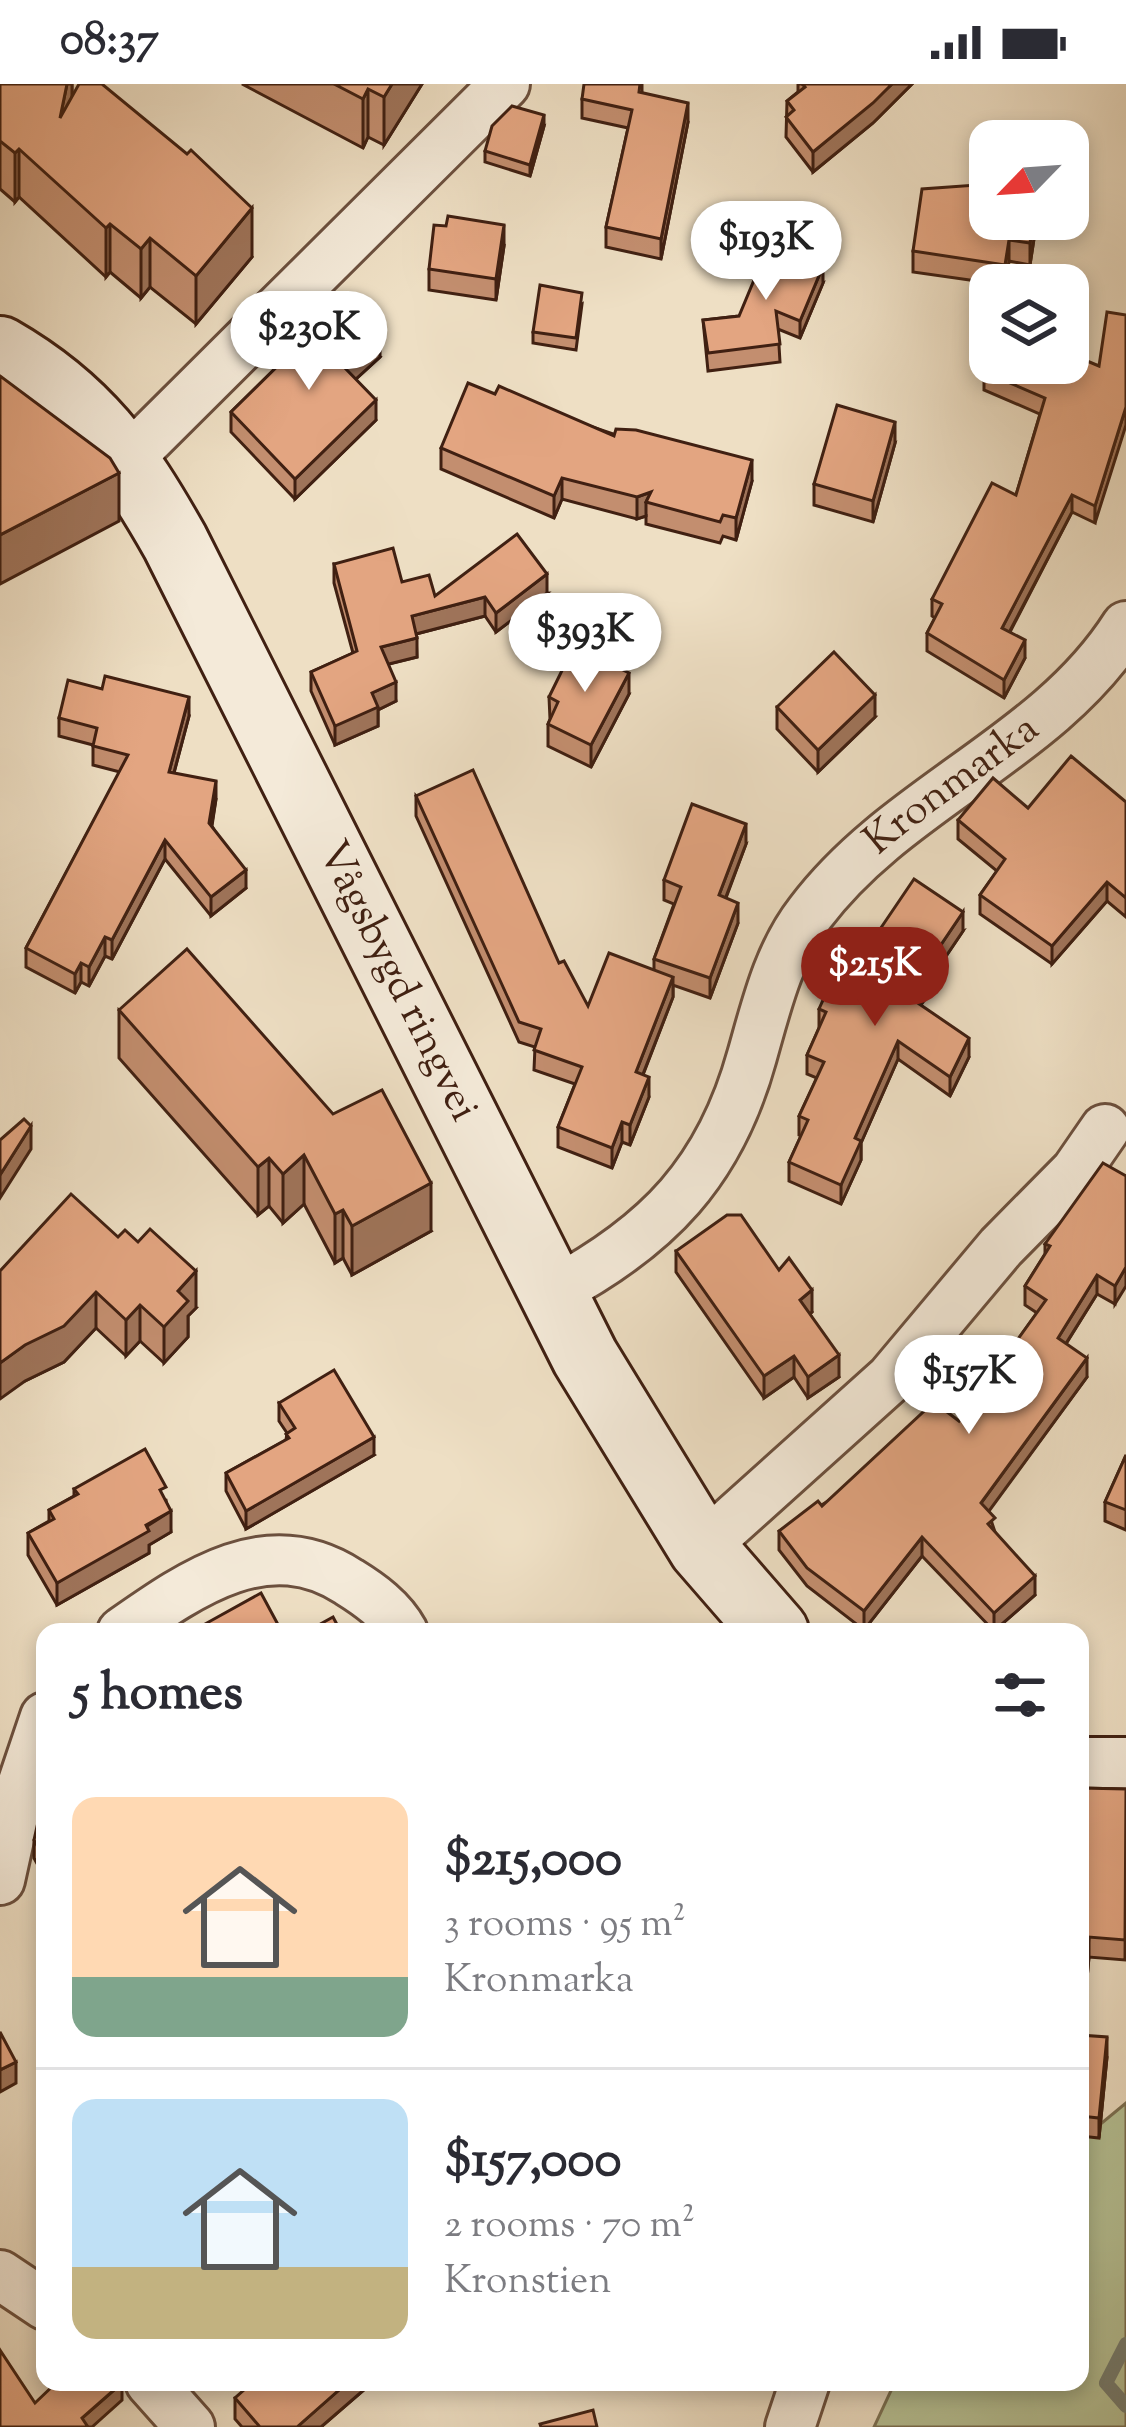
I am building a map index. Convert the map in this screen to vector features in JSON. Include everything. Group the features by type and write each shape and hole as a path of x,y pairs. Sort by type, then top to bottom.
{"street":[{"path":"128,459 300,294 398,187 505,84"},
{"name":"Vågsbygd ringvei","path":"0,350 35,370 100,425 128,459 175,542 553,1292 652,1474 702,1548 767,1623"},
{"name":"Kronmarka","path":"553,1292 636,1239 678,1203 707,1166 734,1116 787,950 811,912 890,828 1064,703 1096,670 1126,626"},
{"path":"702,1548 891,1378 1001,1247 1076,1171 1105,1129"},
{"path":"136,1623 199,1582 245,1562 284,1556 324,1566 398,1623"},
{"path":"0,1880 36,1744"},
{"path":"1089,1771 1126,1771"},
{"path":"0,2275 36,2299"},
{"path":"790,2427 802,2391"}],"green space":[{"path":"1126,2103 1126,2427 874,2427 891,2391 1089,2391 1089,2134"}],"building":[{"path":"0,84 67,84 60,118 79,84 102,84 187,154 191,150 252,208 196,276 150,238 141,249 110,224 106,228 19,149 15,153 0,141"},
{"path":"334,84 392,84 384,97 368,89 363,99"},
{"path":"584,84 640,84 639,92 688,103 661,239 606,227 632,110 582,99"},
{"path":"802,84 892,84 813,152 786,117 794,110 787,101 805,87"},
{"path":"512,106 544,115 530,165 485,151 492,126"},
{"path":"969,186 969,240 1009,240 1005,264 913,251 922,189"},
{"path":"448,216 504,225 496,279 429,269 434,225 446,226"},
{"path":"769,244 823,266 800,321 776,311 780,344 708,353 703,320 739,316"},
{"path":"540,285 582,293 576,338 533,332"},
{"path":"304,304 380,337 346,369 376,400 295,479 231,412 309,335 291,317"},
{"path":"1107,312 1126,315 1126,407 1095,506 1072,495 1002,628 1025,640 1004,680 927,633 942,604 932,599 992,483 1016,495 1045,398 1012,384 1089,384 1089,362 1099,366"},
{"path":"0,376 110,458 119,473 0,535"},
{"path":"468,383 495,394 499,386 614,436 616,429 636,430 752,460 736,518 723,515 720,522 646,502 651,492 637,497 562,478 554,496 441,448"},
{"path":"837,405 895,422 873,501 814,484"},
{"path":"517,534 547,574 496,613 485,597 412,616 417,638 381,647 396,682 372,693 378,707 335,726 311,672 357,651 334,564 393,548 402,582 429,575 435,596"},
{"path":"574,646 629,673 591,745 548,724 558,702 549,697"},
{"path":"834,652 875,695 818,750 777,707"},
{"path":"105,676 189,697 169,772 216,781 209,823 246,870 211,897 165,840 112,940 105,937 89,967 81,963 75,974 26,948 128,755 93,746 97,728 59,718 68,680 102,689"},
{"path":"1071,756 1126,802 1126,898 1107,882 1052,946 980,895 1005,859 958,820 993,778 1028,808"},
{"path":"473,770 559,963 564,961 588,1006 609,953 673,977 636,1072 649,1077 630,1125 622,1122 612,1148 558,1127 582,1067 534,1050 541,1029 519,1022 416,796"},
{"path":"692,804 746,824 719,895 738,903 710,978 654,959 681,887 664,880"},
{"path":"914,879 963,912 924,970 930,973 912,999 969,1038 950,1077 898,1041 855,1138 861,1141 841,1185 789,1162 808,1120 799,1116 824,1062 807,1055 826,1012 819,1009 838,967 851,972"},
{"path":"187,949 333,1114 382,1090 431,1183 352,1226 343,1210 335,1214 304,1155 283,1174 269,1158 258,1167 119,1010"},
{"path":"24,1119 31,1126 0,1175 0,1140"},
{"path":"1103,1163 1126,1176 1126,1267 1115,1286 1097,1275 1058,1338 1087,1358 981,1503 995,1518 988,1524 1035,1576 994,1613 922,1537 864,1611 807,1568 779,1531 818,1501 822,1506 934,1402 959,1421 1046,1300 1025,1286 1050,1246 1045,1244"},
{"path":"71,1194 118,1237 125,1230 138,1242 150,1229 196,1271 178,1291 188,1301 164,1327 140,1305 126,1320 96,1292 64,1326 0,1363 0,1271"},
{"path":"727,1215 741,1215 779,1270 789,1258 812,1290 800,1300 839,1355 808,1377 794,1356 764,1376 676,1251"},
{"path":"334,1370 374,1437 246,1511 226,1473 289,1438 286,1434 295,1428 279,1403"},
{"path":"145,1449 166,1487 160,1490 171,1511 146,1525 149,1531 57,1583 28,1533 54,1519 49,1510 78,1494 74,1489"},
{"path":"1126,1455 1126,1510 1105,1502"},
{"path":"261,1593 277,1623 207,1623"},
{"path":"1089,1788 1126,1789 1125,1940 1089,1937"},
{"path":"0,2032 16,2062 0,2070"},
{"path":"1089,2036 1107,2037 1099,2118 1089,2117"},
{"path":"0,2350 35,2403 48,2391 113,2391 82,2418 88,2427 0,2427"},
{"path":"243,2391 338,2391 297,2427 260,2427 235,2398"},
{"path":"593,2410 597,2427 540,2424"}],"waterway":[{"path":"1126,2344 1106,2383 1126,2406"}]}
